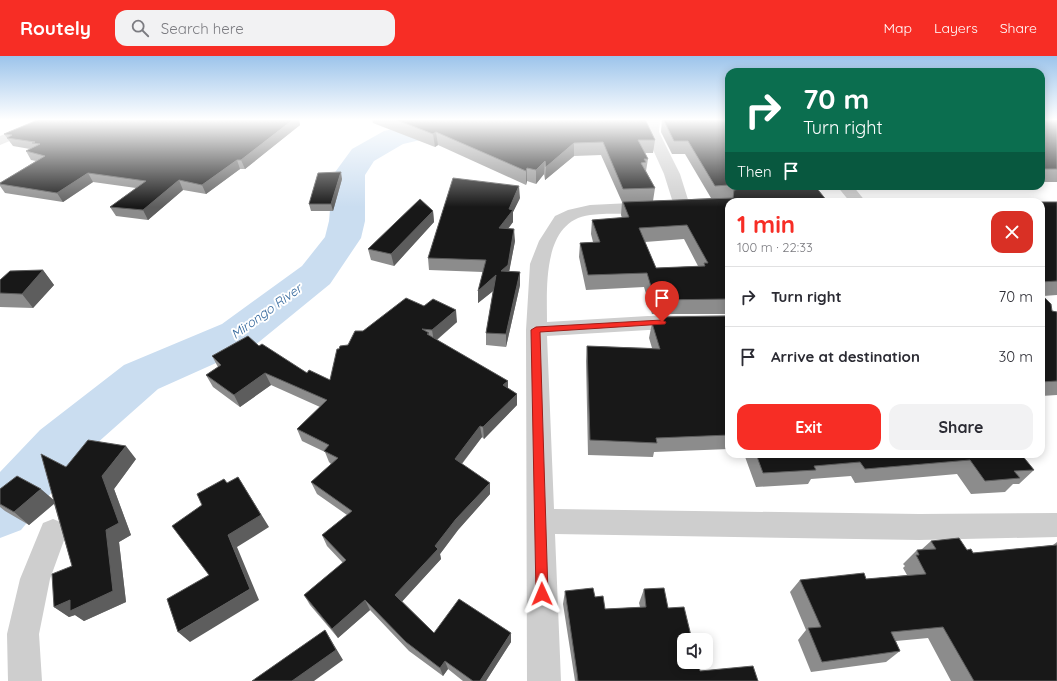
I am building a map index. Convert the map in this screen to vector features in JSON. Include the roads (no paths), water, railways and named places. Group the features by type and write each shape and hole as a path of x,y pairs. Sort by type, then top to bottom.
{"street":[{"path":"660,148 672,174 682,206"},
{"path":"848,190 855,198"},
{"path":"544,681 536,330 539,264 548,241 561,220 574,213 590,210 704,205"},
{"path":"536,330 648,323 725,322"},
{"path":"540,521 919,527 1057,525"},
{"path":"25,681 23,634 35,579 53,532"}],"waterway":[{"name":"Mirongo River","path":"0,512 59,445 141,377 238,335 316,275 343,238 347,221 349,175 363,155 375,148"}]}
